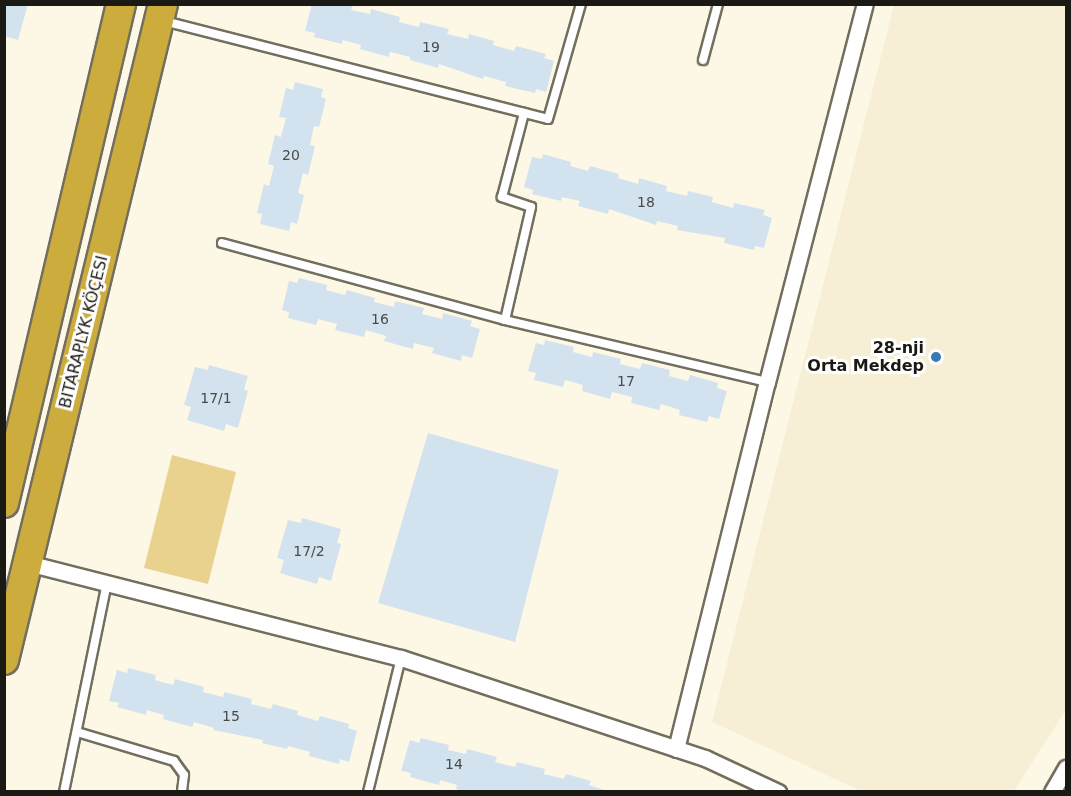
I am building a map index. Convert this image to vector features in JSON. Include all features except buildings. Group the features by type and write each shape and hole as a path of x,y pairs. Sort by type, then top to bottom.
{"highway":[{"path":"4,503 121,4"},
{"name":"BITARAPLYK KÖÇESI","path":"4,660 161,12"}],"street":[{"path":"676,749 767,382 866,4"},
{"path":"28,563 401,658 705,758 778,792"},
{"path":"1052,792 1066,768"}],"lane":[{"path":"161,12 548,119 581,4"},
{"path":"703,60 718,4"},
{"path":"506,320 531,207 502,197 524,113"},
{"path":"222,243 506,320 767,382"},
{"path":"64,792 107,583"},
{"path":"368,792 401,658"},
{"path":"77,732 174,761 184,775 182,792"}],"shaded area":[{"name":"28-nji Orta Mekdep","path":"894,5 1066,5 1066,710 1014,791 861,791 712,722"},
{"path":"172,455 236,472 208,584 144,568"}],"place":[{"name":"28-nji Orta Mekdep","path":"936,357"}]}
